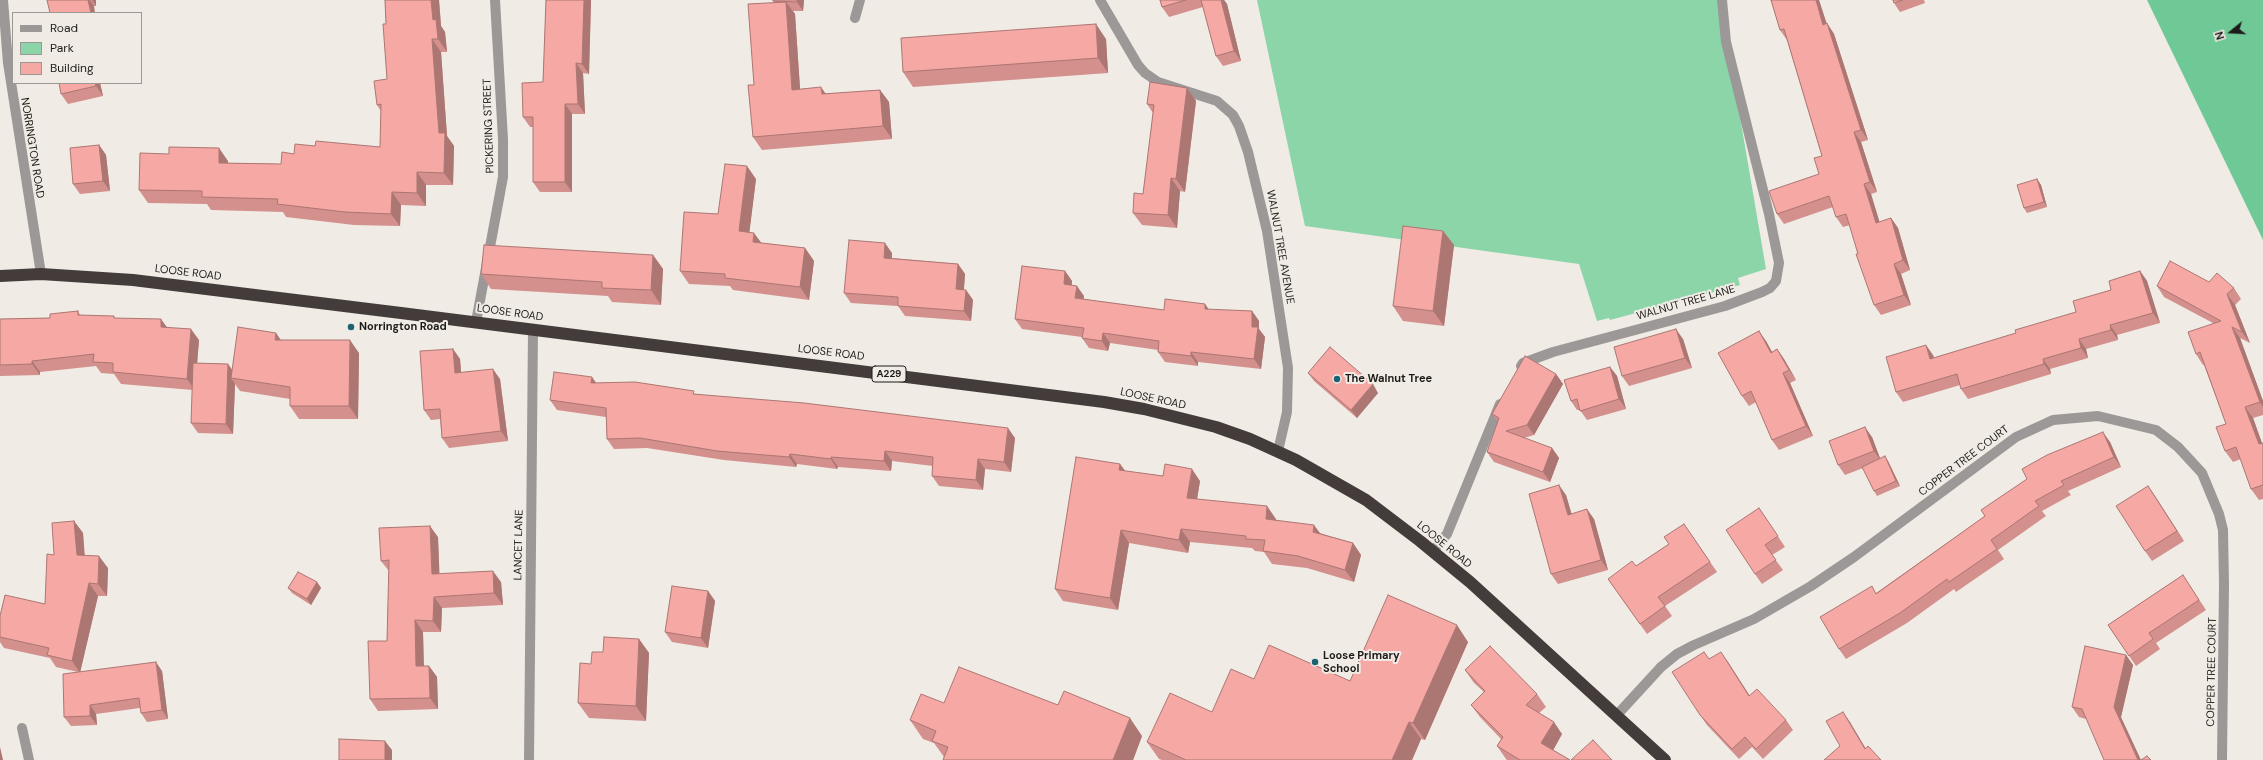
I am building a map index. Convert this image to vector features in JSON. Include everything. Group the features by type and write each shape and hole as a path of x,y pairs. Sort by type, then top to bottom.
{"highway":[{"name":"LOOSE ROAD","path":"0,276 41,274 133,280 1104,402 1202,423 1278,451 1316,470 1366,500 1433,551 1481,592 1665,760"}],"street":[{"name":"NORRINGTON ROAD","path":"3,0 9,70 41,274"},
{"name":"PICKERING STREET","path":"476,322 503,177 503,139 495,0"},
{"path":"855,18 860,0"},
{"name":"WALNUT TREE AVENUE","path":"1100,0 1138,66 1145,73 1158,82 1217,101 1233,115 1239,126 1248,152 1267,231 1288,368 1287,412 1278,451"},
{"name":"WALNUT TREE LANE","path":"1515,377 1523,363 1553,352 1725,306 1762,292 1770,288 1776,281 1779,264 1769,214 1726,42 1722,0"},
{"name":"LANCET LANE","path":"528,760 533,330"},
{"path":"1433,551 1450,527 1504,397"},
{"name":"COPPER TREE COURT","path":"1616,716 1661,667 1677,654 1754,619 1811,586 1867,548 2016,436 2054,420 2098,416 2156,430 2178,447 2202,473 2219,514 2223,530 2224,584 2222,760"},
{"path":"22,728 29,760"}],"green space":[{"path":"1257,0 1720,0 1766,269 1738,278 1740,285 1610,320 1609,318 1597,321 1579,264 1305,226"},
{"path":"2147,0 2263,0 2263,240"}],"building":[{"path":"47,0 88,0 91,12 50,12"},
{"path":"385,0 431,0 433,20 436,19 438,39 432,39 439,133 445,133 444,173 417,172 417,193 392,192 391,214 345,212 277,204 278,199 202,197 202,191 139,190 140,153 169,154 169,147 219,148 219,163 281,164 282,152 294,154 295,144 315,146 316,141 380,147 381,104 377,105 374,81 387,79 383,24 386,24"},
{"path":"546,0 584,0 582,64 576,63 578,104 565,104 565,182 533,182 533,117 523,117 522,83 543,82"},
{"path":"797,0 797,2 773,1"},
{"path":"1160,0 1186,0 1162,7"},
{"path":"1201,0 1221,0 1234,51 1216,56"},
{"path":"1771,0 1816,0 1823,25 1827,23 1861,130 1854,132 1870,182 1864,184 1876,223 1891,218 1903,260 1894,264 1904,295 1874,305 1856,254 1858,254 1846,214 1836,217 1829,196 1777,214 1769,191 1819,174 1814,158 1822,156 1784,29 1780,30"},
{"path":"1893,0 1903,0 1894,3"},
{"path":"786,2 792,90 821,87 822,94 880,90 883,126 753,137 748,85 754,85 748,4"},
{"path":"1096,24 1098,58 903,72 901,38"},
{"path":"1150,82 1187,88 1176,179 1171,178 1168,215 1133,213 1134,193 1143,194 1154,105 1147,104"},
{"path":"59,84 95,84 96,86 61,94"},
{"path":"99,145 103,181 73,184 70,148"},
{"path":"725,164 747,166 739,231 754,233 753,242 805,248 800,287 725,278 725,274 680,271 684,212 718,214"},
{"path":"2037,179 2044,202 2024,208 2017,185"},
{"path":"1403,226 1443,231 1433,311 1393,306"},
{"path":"849,240 885,243 884,258 958,264 956,289 966,290 964,311 898,306 898,297 844,293"},
{"path":"484,245 653,255 651,290 602,288 602,282 481,274"},
{"path":"2170,261 2209,282 2217,273 2234,288 2227,294 2242,332 2232,327 2260,402 2245,407 2259,444 2263,443 2263,485 2251,489 2236,447 2225,451 2216,427 2226,424 2200,352 2196,354 2188,332 2221,321 2157,286"},
{"path":"1022,266 1065,271 1064,284 1077,286 1075,298 1164,310 1165,299 1205,304 1205,309 1252,311 1252,327 1258,327 1254,359 1191,352 1191,356 1158,352 1159,341 1103,333 1102,341 1082,338 1084,328 1015,319"},
{"path":"2140,271 2153,313 2110,325 2111,330 2079,339 2081,348 2043,359 2044,364 1961,389 1957,374 1896,392 1886,357 1926,345 1930,359 2016,333 2015,330 2076,312 2073,301 2111,290 2109,281"},
{"path":"78,311 78,315 114,316 114,318 161,319 161,327 191,329 187,379 113,372 113,363 93,362 94,354 32,361 32,364 0,365 0,319 50,318 50,314"},
{"path":"238,327 276,333 275,340 350,340 349,406 290,406 290,387 231,378"},
{"path":"1676,329 1685,358 1622,376 1614,347"},
{"path":"1759,331 1771,353 1777,349 1789,370 1783,373 1806,426 1772,440 1751,391 1742,396 1718,353"},
{"path":"1330,347 1373,384 1351,410 1308,373"},
{"path":"453,349 455,373 493,369 501,431 442,438 440,409 424,410 420,351"},
{"path":"1525,356 1556,374 1527,425 1506,431 1552,448 1543,472 1487,452 1499,418 1492,414"},
{"path":"193,363 228,364 226,424 191,423"},
{"path":"1610,367 1619,399 1580,411 1577,399 1571,401 1564,380"},
{"path":"554,372 592,377 591,383 635,382 694,391 693,394 804,403 1008,428 1004,462 978,459 976,480 932,476 933,457 885,451 884,461 831,457 831,459 790,454 789,457 717,451 640,438 607,439 606,408 550,400"},
{"path":"1865,427 1874,451 1838,465 1829,441"},
{"path":"2103,432 2114,457 2061,481 2064,485 2035,501 2039,506 1991,540 1997,549 1949,582 1947,579 1900,613 1839,649 1820,617 1872,586 1876,594 1985,516 1981,510 2027,479 2022,469 2047,455"},
{"path":"1885,456 1896,481 1874,491 1862,467"},
{"path":"1076,457 1120,464 1119,470 1163,476 1165,464 1192,469 1187,498 1267,506 1266,519 1314,525 1313,532 1353,543 1345,570 1298,556 1263,551 1265,540 1246,539 1246,536 1181,529 1179,540 1121,530 1110,598 1055,589"},
{"path":"1559,485 1568,515 1587,509 1601,560 1551,574 1529,494"},
{"path":"2148,486 2177,531 2145,551 2116,506"},
{"path":"1759,508 1778,536 1765,545 1776,560 1755,574 1726,530"},
{"path":"74,521 77,555 99,556 98,584 89,583 72,661 47,655 49,648 0,637 0,616 5,595 45,604 47,554 54,555 52,523"},
{"path":"1684,524 1710,562 1658,597 1665,606 1640,624 1608,579 1632,561 1636,566 1669,544 1664,537"},
{"path":"430,526 432,574 493,571 494,593 434,597 433,621 415,620 416,666 429,666 430,698 370,699 368,641 387,641 389,560 381,561 379,528"},
{"path":"298,572 317,582 307,599 288,588"},
{"path":"2183,575 2199,600 2149,633 2153,639 2129,656 2108,625"},
{"path":"672,586 708,591 701,638 665,632"},
{"path":"1388,595 1457,625 1413,723 1409,722 1392,760 1186,760 1147,742 1170,693 1212,712 1231,669 1254,679 1269,645 1350,681"},
{"path":"604,637 639,639 636,706 578,703 580,663 591,664 592,652 603,652"},
{"path":"1490,646 1537,694 1526,705 1554,722 1541,743 1570,760 1520,760 1497,746 1503,737 1471,705 1485,691 1465,670"},
{"path":"2085,646 2126,655 2114,707 2138,760 2104,760 2082,709 2072,707"},
{"path":"1704,652 1709,659 1721,652 1749,696 1757,689 1786,720 1756,749 1745,737 1732,749 1700,715 1672,672"},
{"path":"156,662 162,710 141,713 139,698 90,705 90,716 64,717 63,674"},
{"path":"959,667 1058,705 1064,691 1130,718 1113,760 943,760 948,747 932,741 936,731 910,720 921,694 944,703"},
{"path":"1843,712 1865,749 1868,746 1881,760 1824,760 1840,746 1826,721"},
{"path":"339,739 385,741 385,760 339,760"},
{"path":"1593,740 1612,760 1571,760"},
{"path":"2147,756 2151,760 2141,760"}],"place":[{"name":"Norrington Road","path":"351,327"},
{"name":"The Walnut Tree","path":"1337,379"},
{"name":"Loose Primary School","path":"1315,662"}]}
